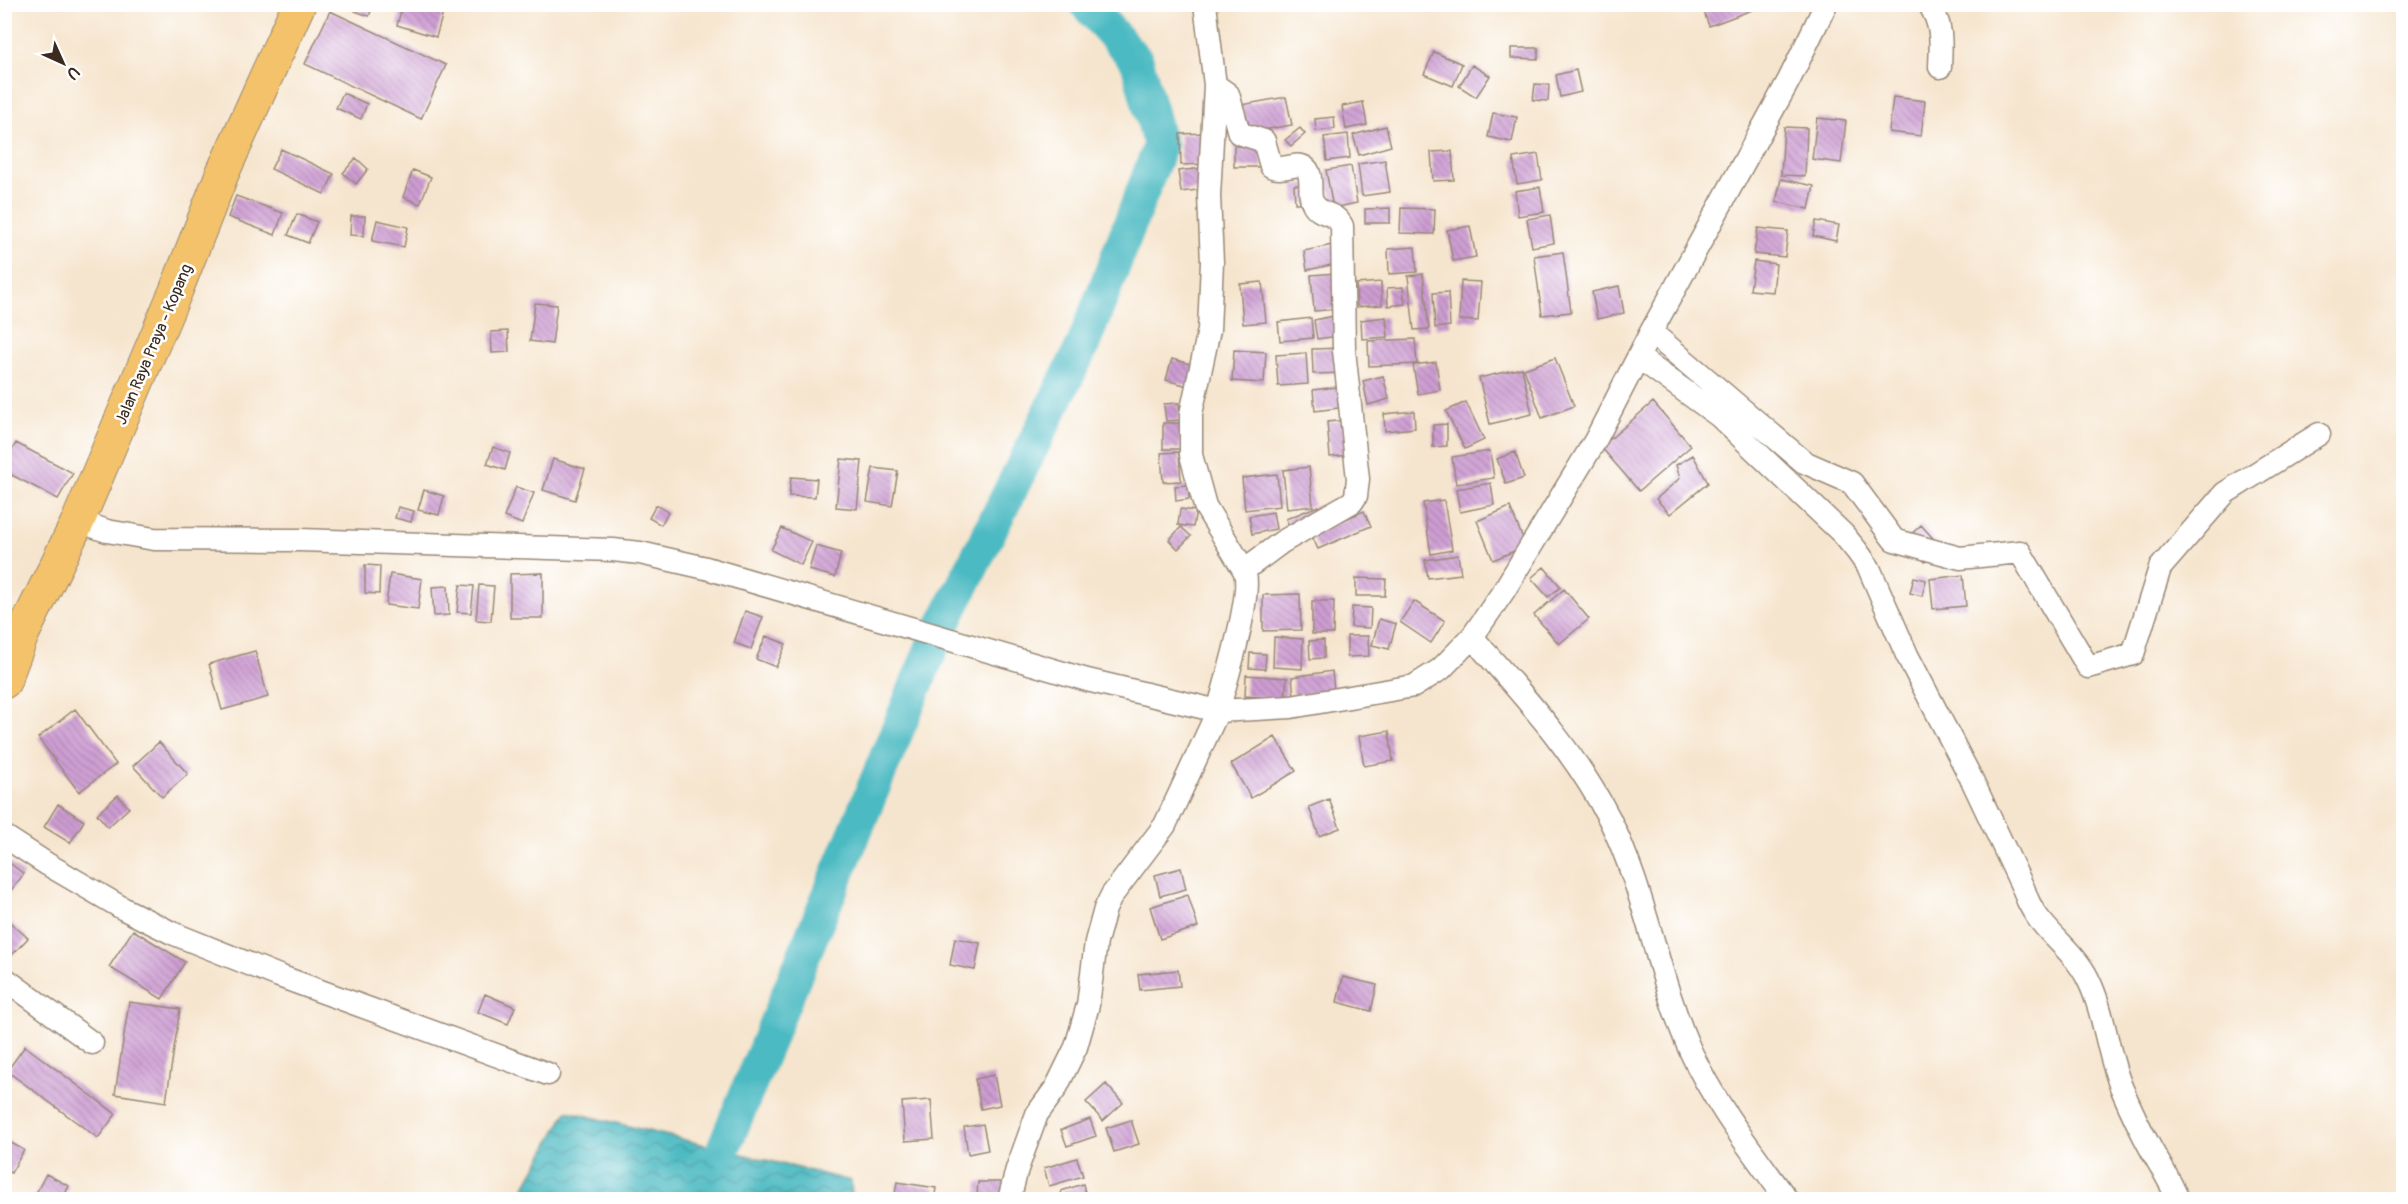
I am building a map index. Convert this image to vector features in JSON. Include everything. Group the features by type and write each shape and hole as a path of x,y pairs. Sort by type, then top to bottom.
{"highway":[{"name":"Jalan Raya Praya - Kopang","path":"4,682 13,631 78,520 177,288 222,174 299,4"}],"street":[{"path":"1009,1200 1017,1169 1037,1114 1056,1088 1076,1047 1088,1005 1096,942 1105,909 1112,896 1166,825 1218,711 1245,595 1244,570 1205,506 1191,455 1191,414 1209,330 1212,262 1209,196 1215,85 1205,4"},
{"path":"78,520 107,531 154,539 299,540 613,550 679,561 1087,680 1218,711 1291,707 1414,686 1441,669 1472,637 1503,592 1595,441 1651,332 1789,80 1826,4"},
{"path":"1929,4 1938,19 1941,31 1940,67"},
{"path":"1215,85 1228,94 1239,134 1264,141 1269,163 1274,168 1300,165 1305,168 1309,177 1313,204 1320,211 1335,216 1342,226 1344,350 1358,479 1356,496 1352,502 1282,542 1244,570"},
{"path":"1651,332 1804,462 1852,483 1894,540 1960,558 2020,552 2088,667 2133,654 2160,568 2225,493 2319,434"},
{"path":"1638,357 1719,416 1752,446 1844,534 1869,568 1907,655 1972,780 2025,890 2029,904 2045,927 2080,965 2089,981 2123,1091 2152,1151 2172,1182 2178,1200"},
{"path":"1472,637 1540,715 1598,799 1621,843 1635,881 1672,1000 1691,1052 1717,1102 1786,1200"},
{"path":"4,836 124,909 172,933 279,976 548,1074"},
{"path":"4,978 92,1043"}],"water":[{"path":"567,1111 851,1181 852,1199 518,1199"}],"building":[{"path":"357,4 374,4 369,16 355,11"},
{"path":"403,4 414,4 443,13 436,37 397,25"},
{"path":"1701,4 1759,4 1760,7 1709,26"},
{"path":"330,11 446,65 421,119 305,64"},
{"path":"1511,48 1538,48 1538,59 1511,58"},
{"path":"1434,52 1462,64 1453,86 1424,74"},
{"path":"1472,65 1490,76 1476,97 1459,86"},
{"path":"1576,70 1581,92 1560,97 1556,75"},
{"path":"1535,84 1549,85 1548,101 1533,100"},
{"path":"343,93 367,104 361,119 336,108"},
{"path":"1286,97 1292,125 1246,133 1241,105"},
{"path":"1893,97 1925,101 1921,136 1889,132"},
{"path":"1363,102 1367,125 1346,129 1342,106"},
{"path":"1493,113 1517,117 1512,142 1488,137"},
{"path":"1334,117 1335,129 1316,131 1315,119"},
{"path":"1817,118 1846,121 1841,163 1812,159"},
{"path":"1386,126 1391,146 1359,155 1353,135"},
{"path":"1784,127 1807,128 1805,176 1781,175"},
{"path":"1300,128 1305,134 1291,146 1285,140"},
{"path":"1205,133 1206,164 1181,165 1180,134"},
{"path":"1348,134 1350,158 1327,161 1324,137"},
{"path":"1234,146 1262,146 1262,167 1234,167"},
{"path":"281,149 334,174 324,194 271,169"},
{"path":"1452,151 1454,180 1433,181 1431,152"},
{"path":"1538,154 1542,180 1517,184 1513,158"},
{"path":"356,158 368,169 356,184 343,173"},
{"path":"1385,160 1390,192 1362,196 1358,164"},
{"path":"1351,166 1357,203 1333,208 1326,170"},
{"path":"1203,168 1206,189 1181,192 1178,171"},
{"path":"413,170 431,177 420,204 403,197"},
{"path":"1781,179 1814,186 1809,209 1776,202"},
{"path":"1294,185 1308,185 1308,203 1295,203"},
{"path":"1540,187 1544,212 1518,216 1515,191"},
{"path":"236,196 283,213 275,235 228,217"},
{"path":"1390,208 1390,223 1365,223 1365,209"},
{"path":"1401,208 1435,209 1434,234 1400,233"},
{"path":"297,214 317,222 308,243 288,235"},
{"path":"1550,215 1554,243 1532,247 1527,219"},
{"path":"351,216 365,216 364,236 350,235"},
{"path":"377,220 408,227 404,247 372,241"},
{"path":"1816,221 1839,225 1836,241 1813,236"},
{"path":"1470,226 1476,257 1453,261 1447,230"},
{"path":"1758,228 1788,231 1785,257 1754,254"},
{"path":"1337,244 1341,263 1307,270 1304,251"},
{"path":"1415,247 1417,272 1389,274 1388,249"},
{"path":"1563,252 1571,312 1542,315 1534,256"},
{"path":"1754,261 1776,264 1773,292 1750,290"},
{"path":"1337,273 1340,309 1314,311 1311,275"},
{"path":"1423,274 1429,329 1414,330 1408,276"},
{"path":"1461,281 1481,282 1478,321 1459,320"},
{"path":"1262,282 1266,322 1243,324 1240,284"},
{"path":"1381,282 1382,305 1357,307 1356,284"},
{"path":"1619,286 1624,313 1597,319 1592,292"},
{"path":"1403,287 1405,304 1388,306 1387,288"},
{"path":"1448,292 1450,326 1435,328 1433,293"},
{"path":"535,303 557,305 552,344 530,341"},
{"path":"1334,316 1338,336 1317,339 1314,320"},
{"path":"1386,317 1388,337 1362,339 1361,320"},
{"path":"1311,318 1313,338 1280,341 1278,322"},
{"path":"508,331 509,352 492,353 491,332"},
{"path":"1415,339 1417,364 1369,366 1368,341"},
{"path":"1342,348 1343,373 1313,374 1312,349"},
{"path":"1234,350 1266,352 1264,383 1232,381"},
{"path":"1306,353 1308,384 1278,386 1276,355"},
{"path":"1555,358 1574,406 1542,418 1524,369"},
{"path":"1172,359 1201,367 1195,388 1166,380"},
{"path":"1436,362 1440,390 1418,394 1413,365"},
{"path":"1522,368 1532,414 1490,424 1479,378"},
{"path":"1383,376 1389,399 1368,405 1363,381"},
{"path":"1344,386 1346,407 1315,411 1313,390"},
{"path":"1466,402 1484,440 1465,449 1446,411"},
{"path":"1653,402 1691,446 1639,491 1601,447"},
{"path":"1179,403 1180,420 1166,421 1164,404"},
{"path":"1414,411 1415,428 1385,431 1384,414"},
{"path":"1347,420 1350,455 1330,457 1327,422"},
{"path":"1163,423 1181,423 1180,449 1163,449"},
{"path":"1447,424 1447,446 1433,447 1433,425"},
{"path":"16,443 73,473 58,499 4,471 4,464"},
{"path":"493,447 510,453 505,470 487,464"},
{"path":"1490,451 1494,478 1456,484 1452,457"},
{"path":"1179,452 1181,481 1163,482 1161,453"},
{"path":"1515,452 1524,478 1506,484 1497,459"},
{"path":"1693,455 1708,483 1670,514 1656,499 1680,478 1676,465"},
{"path":"553,459 585,469 575,500 543,490"},
{"path":"841,459 862,461 857,509 836,507"},
{"path":"1309,467 1313,506 1287,509 1283,470"},
{"path":"873,468 898,471 892,506 867,502"},
{"path":"1277,474 1280,506 1245,510 1242,478"},
{"path":"791,477 817,479 815,497 789,496"},
{"path":"1491,483 1494,505 1460,512 1456,489"},
{"path":"1188,485 1189,499 1176,501 1175,486"},
{"path":"516,487 534,493 522,524 504,517"},
{"path":"424,490 444,496 439,515 418,510"},
{"path":"1444,500 1452,550 1431,554 1423,503"},
{"path":"656,505 668,512 661,525 649,518"},
{"path":"1318,506 1322,515 1290,528 1286,519"},
{"path":"398,507 414,511 411,522 395,518"},
{"path":"1510,507 1526,546 1493,560 1477,521"},
{"path":"1180,509 1196,511 1193,527 1178,525"},
{"path":"1364,511 1371,526 1318,549 1311,534"},
{"path":"1273,512 1276,529 1252,534 1249,516"},
{"path":"1921,525 1941,547 1925,562 1905,540"},
{"path":"1181,527 1191,536 1178,549 1169,540"},
{"path":"782,528 812,542 801,565 771,550"},
{"path":"816,546 841,553 835,577 809,570"},
{"path":"1458,555 1461,574 1428,578 1425,560"},
{"path":"365,565 380,566 379,594 365,593"},
{"path":"1544,567 1561,587 1548,597 1531,578"},
{"path":"543,573 543,618 510,618 510,574"},
{"path":"390,574 422,579 418,609 386,605"},
{"path":"1963,575 1966,606 1933,609 1930,579"},
{"path":"1914,577 1926,580 1922,596 1910,593"},
{"path":"1356,578 1386,579 1385,596 1356,596"},
{"path":"460,585 474,586 471,613 457,612"},
{"path":"479,585 494,586 491,621 476,620"},
{"path":"448,586 449,615 434,616 432,587"},
{"path":"1564,589 1589,619 1559,644 1534,615"},
{"path":"1300,594 1301,630 1263,631 1263,595"},
{"path":"1312,601 1334,601 1333,634 1312,634"},
{"path":"1414,601 1445,621 1431,643 1400,622"},
{"path":"1352,607 1371,608 1370,628 1351,627"},
{"path":"745,611 763,617 751,649 734,643"},
{"path":"1379,619 1396,624 1389,649 1372,645"},
{"path":"766,636 786,644 776,667 756,659"},
{"path":"1347,636 1368,636 1369,656 1347,657"},
{"path":"1274,637 1303,639 1302,669 1273,667"},
{"path":"1324,640 1324,658 1310,659 1309,641"},
{"path":"255,651 268,697 222,710 209,664"},
{"path":"1250,653 1266,654 1265,669 1249,668"},
{"path":"1332,671 1334,690 1294,696 1292,677"},
{"path":"1246,675 1287,678 1285,699 1245,696"},
{"path":"75,709 116,764 79,792 38,738"},
{"path":"1389,731 1393,761 1364,766 1359,736"},
{"path":"1275,737 1296,771 1251,798 1231,764"},
{"path":"159,742 188,774 162,797 133,766"},
{"path":"118,795 129,808 108,827 97,814"},
{"path":"1329,799 1340,828 1319,836 1309,807"},
{"path":"58,804 84,821 70,843 44,827"},
{"path":"4,859 24,874 8,894 4,891"},
{"path":"1181,868 1186,889 1160,896 1155,875"},
{"path":"1188,895 1198,927 1160,939 1150,907"},
{"path":"4,917 28,938 12,955 4,948"},
{"path":"133,930 185,962 162,999 109,967"},
{"path":"955,938 980,943 975,970 950,965"},
{"path":"1178,970 1180,986 1140,990 1138,974"},
{"path":"1343,977 1377,985 1371,1011 1337,1002"},
{"path":"485,994 515,1007 508,1024 478,1012"},
{"path":"129,1002 180,1009 166,1102 115,1094"},
{"path":"25,1046 116,1114 98,1138 7,1071"},
{"path":"994,1075 1000,1105 981,1109 975,1079"},
{"path":"1106,1084 1123,1103 1103,1121 1086,1102"},
{"path":"931,1100 934,1139 905,1141 902,1102"},
{"path":"1090,1119 1096,1136 1067,1146 1061,1130"},
{"path":"1131,1120 1139,1144 1114,1152 1106,1128"},
{"path":"983,1124 988,1150 968,1154 964,1127"},
{"path":"6,1140 24,1150 11,1173 4,1169"},
{"path":"1077,1158 1083,1176 1049,1186 1044,1168"},
{"path":"46,1174 69,1186 62,1200 38,1200 34,1197"},
{"path":"897,1182 936,1188 934,1200 894,1200"},
{"path":"978,1182 1005,1182 1005,1197 977,1196"},
{"path":"1083,1184 1087,1200 1063,1200 1061,1191"}],"waterway":[{"path":"723,1149 932,647 1083,345 1160,146 1137,61 1086,4"}]}
